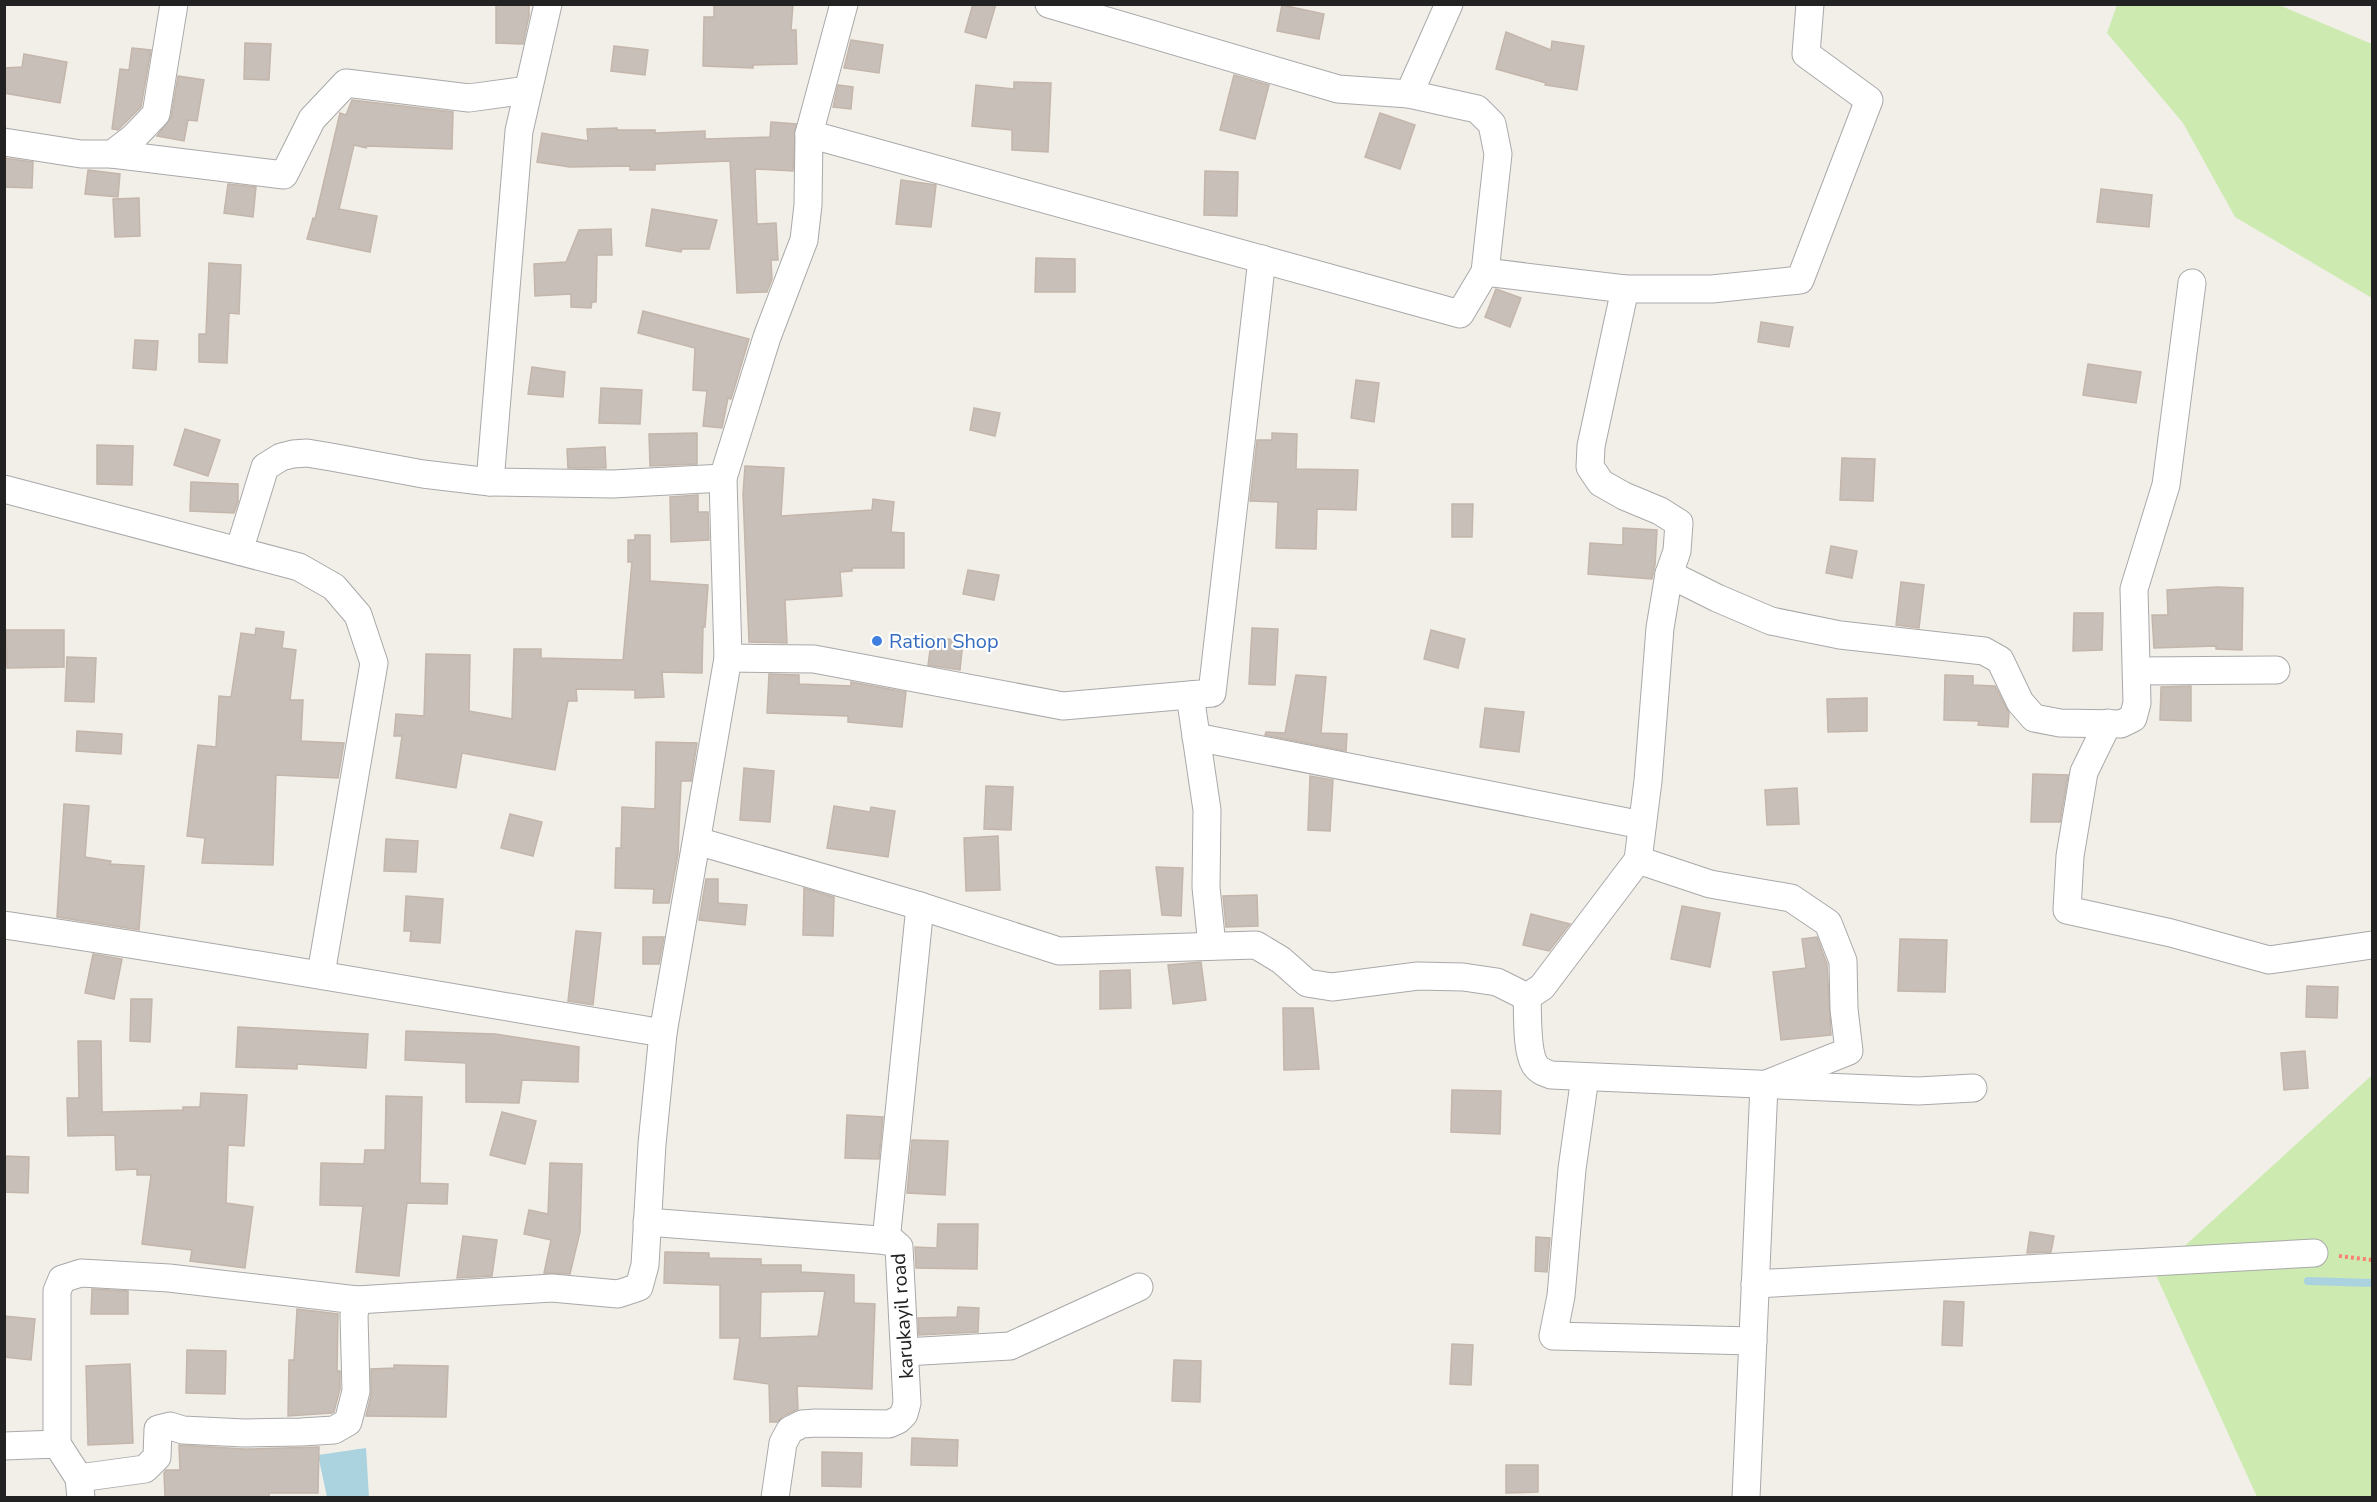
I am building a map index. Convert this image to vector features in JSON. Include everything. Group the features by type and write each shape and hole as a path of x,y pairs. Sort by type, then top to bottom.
{"street":[{"path":"111,153 132,138 156,114 174,4"},
{"path":"490,482 519,131 548,4"},
{"path":"357,1300 354,1315 356,1391 348,1422 334,1430 301,1432 244,1433 183,1430 170,1426 158,1429 157,1457 145,1469 80,1488 57,1444 57,1291 62,1279 81,1273 168,1278 357,1300 552,1288 618,1294 639,1287 645,1265 663,1033 728,658 723,478 767,337 804,240 808,205 808,134 844,4"},
{"path":"1409,94 1449,4"},
{"path":"1485,272 1625,289 1712,289 1800,280 1869,100 1806,54 1810,4"},
{"path":"808,134 1460,314 1485,272 1498,153 1492,124 1477,109 1409,94 1338,89 1056,6"},
{"path":"4,142 81,154 111,153 284,175 312,119 346,83 470,98 528,90"},
{"path":"728,658 814,659 1063,706 1212,693 1262,259"},
{"path":"1669,574 1771,621 1840,635 1984,651 2000,660 2020,702 2034,718 2060,723 2121,723 2133,718 2138,703 2134,589 2166,485 2192,283"},
{"path":"1527,997 1542,987 1638,860 1660,628 1669,574 1677,551 1679,523 1660,511 1624,496 1601,483 1590,467 1591,446 1625,289"},
{"path":"239,551 265,467 281,457 307,453 423,474 490,482 613,484 723,478"},
{"path":"4,489 299,567 334,587 358,615 374,663 321,974"},
{"path":"2137,671 2276,670"},
{"path":"1191,695 1207,810 1206,887 1212,946"},
{"path":"2108,723 2084,772 2070,856 2067,910 2171,933 2269,960 2373,945"},
{"path":"1197,737 1642,825"},
{"path":"697,841 920,906 1059,951 1256,945 1281,960 1307,983 1332,987 1418,976 1463,977 1497,982 1527,997"},
{"path":"1638,860 1710,884 1791,898 1827,923 1843,961 1848,1051 1764,1084"},
{"path":"886,1241 920,906"},
{"path":"4,925 321,974 411,992 663,1033"},
{"path":"1527,997 1530,1044 1534,1063 1542,1072 1551,1076 1917,1091 1973,1088"},
{"path":"1585,1077 1572,1169 1561,1296 1553,1336 1753,1341"},
{"path":"1746,1497 1764,1084"},
{"name":"karukayil road","path":"647,1222 886,1241 897,1244 901,1251 907,1403 904,1414 889,1424 816,1423 802,1424 790,1430 783,1443 775,1497"},
{"path":"1755,1284 2314,1253"},
{"path":"905,1352 1010,1346 1139,1287"},
{"path":"4,1446 57,1444"}],"path":[{"path":"2314,1253 2373,1260"}],"green space":[{"path":"2117,5 2279,5 2372,44 2372,298 2235,217 2183,123 2107,33"},
{"path":"2372,1075 2372,1497 2257,1497 2155,1273"}],"water":[{"path":"366,1448 369,1497 327,1497 318,1455"}],"building":[{"path":"496,4 529,4 523,44 496,43"},
{"path":"714,4 793,4 791,30 796,30 797,64 753,65 753,68 703,66 704,17 714,17"},
{"path":"973,4 996,4 986,38 965,32"},
{"path":"1282,5 1324,14 1319,39 1277,31"},
{"path":"1506,32 1551,50 1552,41 1584,46 1577,90 1545,85 1546,83 1496,69"},
{"path":"851,40 883,45 879,73 844,68"},
{"path":"245,43 271,44 269,80 244,79"},
{"path":"614,46 648,50 645,75 611,71"},
{"path":"132,48 151,50 141,107 118,130 112,129 120,69 129,70"},
{"path":"24,54 67,62 60,103 4,93 4,68 22,67"},
{"path":"1234,75 1269,85 1255,139 1220,130"},
{"path":"178,76 204,80 197,121 188,120 184,141 157,136 171,117"},
{"path":"1014,82 1051,83 1048,152 1012,150 1012,130 972,126 976,85 1014,89"},
{"path":"838,85 853,87 851,109 833,107"},
{"path":"352,100 453,112 452,149 367,146 366,148 354,145 339,209 377,216 370,252 307,239 313,218 315,219 340,113 346,115"},
{"path":"1380,113 1415,125 1400,169 1365,157"},
{"path":"771,122 796,124 793,171 755,169 757,224 776,223 778,260 771,260 772,279 767,292 737,293 730,161 655,164 655,170 630,170 630,166 570,167 537,162 542,133 588,141 587,129 617,128 617,130 655,130 655,133 705,131 705,139 770,137"},
{"path":"4,158 33,162 32,188 4,187"},
{"path":"88,170 120,174 118,197 85,194"},
{"path":"1205,171 1238,172 1237,216 1204,215"},
{"path":"901,180 936,185 931,227 896,224"},
{"path":"228,184 256,187 253,217 224,213"},
{"path":"2101,189 2152,195 2149,227 2097,222"},
{"path":"139,198 140,236 115,237 113,199"},
{"path":"652,209 717,220 709,249 682,249 681,252 646,246"},
{"path":"611,229 612,255 597,255 596,302 592,302 591,308 571,307 571,294 535,296 534,264 566,262 579,230"},
{"path":"1036,258 1075,259 1075,292 1035,292"},
{"path":"209,263 241,265 239,314 229,313 227,363 199,362 199,334 206,334"},
{"path":"1496,289 1521,298 1510,327 1485,317"},
{"path":"643,311 749,339 731,399 728,398 722,428 703,426 707,391 693,390 695,348 638,333"},
{"path":"1761,322 1793,327 1789,347 1758,342"},
{"path":"135,340 158,341 156,370 133,368"},
{"path":"2088,364 2141,372 2136,403 2083,395"},
{"path":"532,367 565,372 563,397 528,394"},
{"path":"1356,380 1379,383 1374,422 1351,418"},
{"path":"601,388 642,390 640,424 599,423"},
{"path":"974,408 1000,413 995,436 970,430"},
{"path":"185,429 220,440 208,476 174,465"},
{"path":"697,433 697,464 650,466 649,434"},
{"path":"1272,433 1297,434 1296,469 1358,470 1356,510 1317,509 1316,549 1276,548 1278,502 1250,501 1257,440 1272,440"},
{"path":"97,445 133,446 132,485 97,484"},
{"path":"605,447 606,468 568,468 567,449"},
{"path":"1842,458 1875,459 1873,501 1840,500"},
{"path":"745,466 784,468 781,516 872,510 873,499 894,502 891,532 904,533 904,568 852,568 852,571 840,572 842,596 785,600 787,643 749,642 743,494"},
{"path":"191,482 238,484 238,502 234,513 190,511"},
{"path":"698,495 698,512 708,512 709,540 671,542 670,497"},
{"path":"1452,504 1473,504 1472,537 1452,537"},
{"path":"1623,528 1657,530 1652,579 1588,574 1590,543 1623,545"},
{"path":"635,535 650,535 650,581 708,585 705,627 703,627 702,673 662,672 664,697 635,698 635,690 576,689 577,701 568,701 555,770 462,753 456,788 396,778 402,736 394,736 396,714 424,716 426,654 470,655 469,711 512,719 514,649 541,649 541,658 623,660 632,562 628,562 628,540 635,540"},
{"path":"1831,546 1857,551 1852,578 1826,573"},
{"path":"968,570 999,575 994,600 963,594"},
{"path":"1901,582 1924,585 1919,628 1896,625"},
{"path":"2243,588 2242,650 2216,649 2216,646 2154,648 2152,615 2168,615 2167,590"},
{"path":"2074,613 2103,613 2102,650 2073,651"},
{"path":"256,628 284,632 282,648 296,650 290,700 303,700 301,741 344,743 338,778 276,775 273,865 202,863 205,838 187,836 198,745 216,747 219,696 231,697 241,633 255,635"},
{"path":"1252,628 1278,629 1275,685 1249,684"},
{"path":"6,630 64,630 64,667 7,668"},
{"path":"1431,630 1465,639 1458,668 1424,659"},
{"path":"932,637 963,641 960,670 928,665"},
{"path":"67,657 96,658 94,702 65,701"},
{"path":"769,674 799,675 799,684 851,686 851,682 906,692 902,727 848,722 848,716 767,713"},
{"path":"1296,675 1326,677 1321,733 1347,734 1346,751 1265,735 1266,732 1285,733"},
{"path":"1945,675 1973,676 1973,685 1995,686 2009,713 2008,727 1978,725 1979,721 1944,720"},
{"path":"2191,686 2191,721 2160,720 2161,687"},
{"path":"1867,698 1867,731 1828,732 1827,699"},
{"path":"1485,708 1524,712 1519,752 1480,747"},
{"path":"77,731 122,734 121,754 76,751"},
{"path":"656,742 697,743 691,781 681,781 678,854 669,903 653,903 654,889 615,888 616,848 621,848 622,807 655,809"},
{"path":"744,768 774,771 770,822 740,820"},
{"path":"2033,774 2068,775 2060,822 2031,822"},
{"path":"1310,776 1333,780 1330,831 1308,830"},
{"path":"986,786 1013,787 1011,830 984,829"},
{"path":"1797,788 1799,824 1767,825 1765,790"},
{"path":"64,804 89,806 85,857 111,861 110,864 144,866 139,930 57,917"},
{"path":"834,806 870,812 871,807 895,811 888,857 827,848"},
{"path":"510,814 542,822 533,856 501,848"},
{"path":"998,836 1000,890 966,891 964,838"},
{"path":"386,839 418,841 416,872 384,871"},
{"path":"1156,867 1183,868 1181,916 1162,915"},
{"path":"706,879 718,879 718,903 747,905 745,925 699,920"},
{"path":"804,888 834,897 833,936 803,935"},
{"path":"1257,895 1258,926 1226,927 1223,896"},
{"path":"406,896 443,899 440,943 410,941 411,931 404,931"},
{"path":"1682,906 1720,913 1710,967 1671,959"},
{"path":"1531,914 1570,924 1549,951 1523,945"},
{"path":"576,931 601,933 593,1005 568,1001"},
{"path":"643,937 664,937 659,964 643,964"},
{"path":"1817,937 1827,964 1831,1035 1781,1040 1773,972 1806,968 1802,939"},
{"path":"1900,939 1947,940 1945,992 1898,991"},
{"path":"93,954 122,959 114,999 85,993"},
{"path":"1201,962 1206,1000 1173,1004 1168,965"},
{"path":"1130,970 1131,1008 1100,1009 1100,971"},
{"path":"2307,986 2338,987 2337,1018 2306,1017"},
{"path":"131,999 152,999 150,1042 130,1041"},
{"path":"1283,1008 1313,1008 1319,1069 1284,1070"},
{"path":"238,1027 368,1034 366,1068 297,1064 297,1069 236,1067"},
{"path":"406,1031 495,1034 579,1047 578,1082 522,1080 519,1103 466,1102 466,1063 405,1060"},
{"path":"78,1041 101,1041 102,1112 183,1110 183,1107 200,1107 201,1093 247,1095 244,1146 228,1145 226,1203 253,1207 245,1268 190,1261 192,1250 142,1244 151,1175 137,1175 137,1169 116,1170 115,1135 68,1136 67,1098 79,1098"},
{"path":"2305,1051 2308,1088 2284,1090 2281,1053"},
{"path":"1452,1090 1501,1091 1500,1134 1451,1132"},
{"path":"386,1096 422,1097 420,1183 448,1184 447,1204 407,1203 399,1276 356,1272 363,1206 320,1205 321,1163 364,1164 365,1150 385,1150"},
{"path":"502,1112 536,1121 525,1164 490,1155"},
{"path":"847,1115 883,1117 879,1159 845,1158"},
{"path":"912,1140 948,1141 945,1195 907,1193"},
{"path":"4,1156 29,1157 28,1193 4,1192"},
{"path":"550,1163 582,1164 580,1232 570,1274 544,1273 551,1240 524,1234 529,1210 548,1214"},
{"path":"938,1224 978,1224 977,1269 916,1268 915,1247 937,1248"},
{"path":"2030,1232 2054,1236 2051,1252 2027,1253"},
{"path":"463,1236 497,1240 492,1276 457,1278"},
{"path":"1536,1237 1550,1238 1547,1272 1535,1271"},
{"path":"665,1252 709,1253 709,1258 761,1259 761,1265 801,1265 801,1272 854,1275 854,1303 875,1304 872,1389 797,1386 798,1409 783,1416 777,1422 770,1422 769,1384 734,1379 740,1338 720,1338 720,1285 664,1283","holes":["825,1291 818,1336 760,1338 761,1292"]},
{"path":"92,1289 128,1291 128,1314 91,1314"},
{"path":"1944,1301 1964,1302 1962,1346 1942,1345"},
{"path":"958,1307 979,1308 978,1332 919,1335 918,1318 957,1317"},
{"path":"297,1309 338,1314 337,1371 340,1371 340,1389 332,1413 288,1416 289,1360 294,1360"},
{"path":"4,1316 35,1319 31,1360 4,1357"},
{"path":"1452,1344 1473,1345 1471,1385 1450,1384"},
{"path":"187,1350 226,1351 225,1394 186,1393"},
{"path":"1174,1360 1201,1361 1200,1402 1172,1401"},
{"path":"130,1364 133,1443 88,1445 86,1366"},
{"path":"394,1365 448,1366 446,1417 366,1416 371,1395 371,1369 394,1368"},
{"path":"912,1438 958,1440 957,1466 911,1465"},
{"path":"179,1445 244,1449 319,1447 318,1493 269,1493 269,1497 165,1497 164,1473 166,1470 180,1470"},
{"path":"822,1452 862,1453 861,1487 822,1486"},
{"path":"1506,1465 1538,1465 1538,1492 1506,1493"}],"waterway":[{"path":"2308,1281 2372,1283"}],"place":[{"name":"Ration Shop","path":"877,641"}]}
